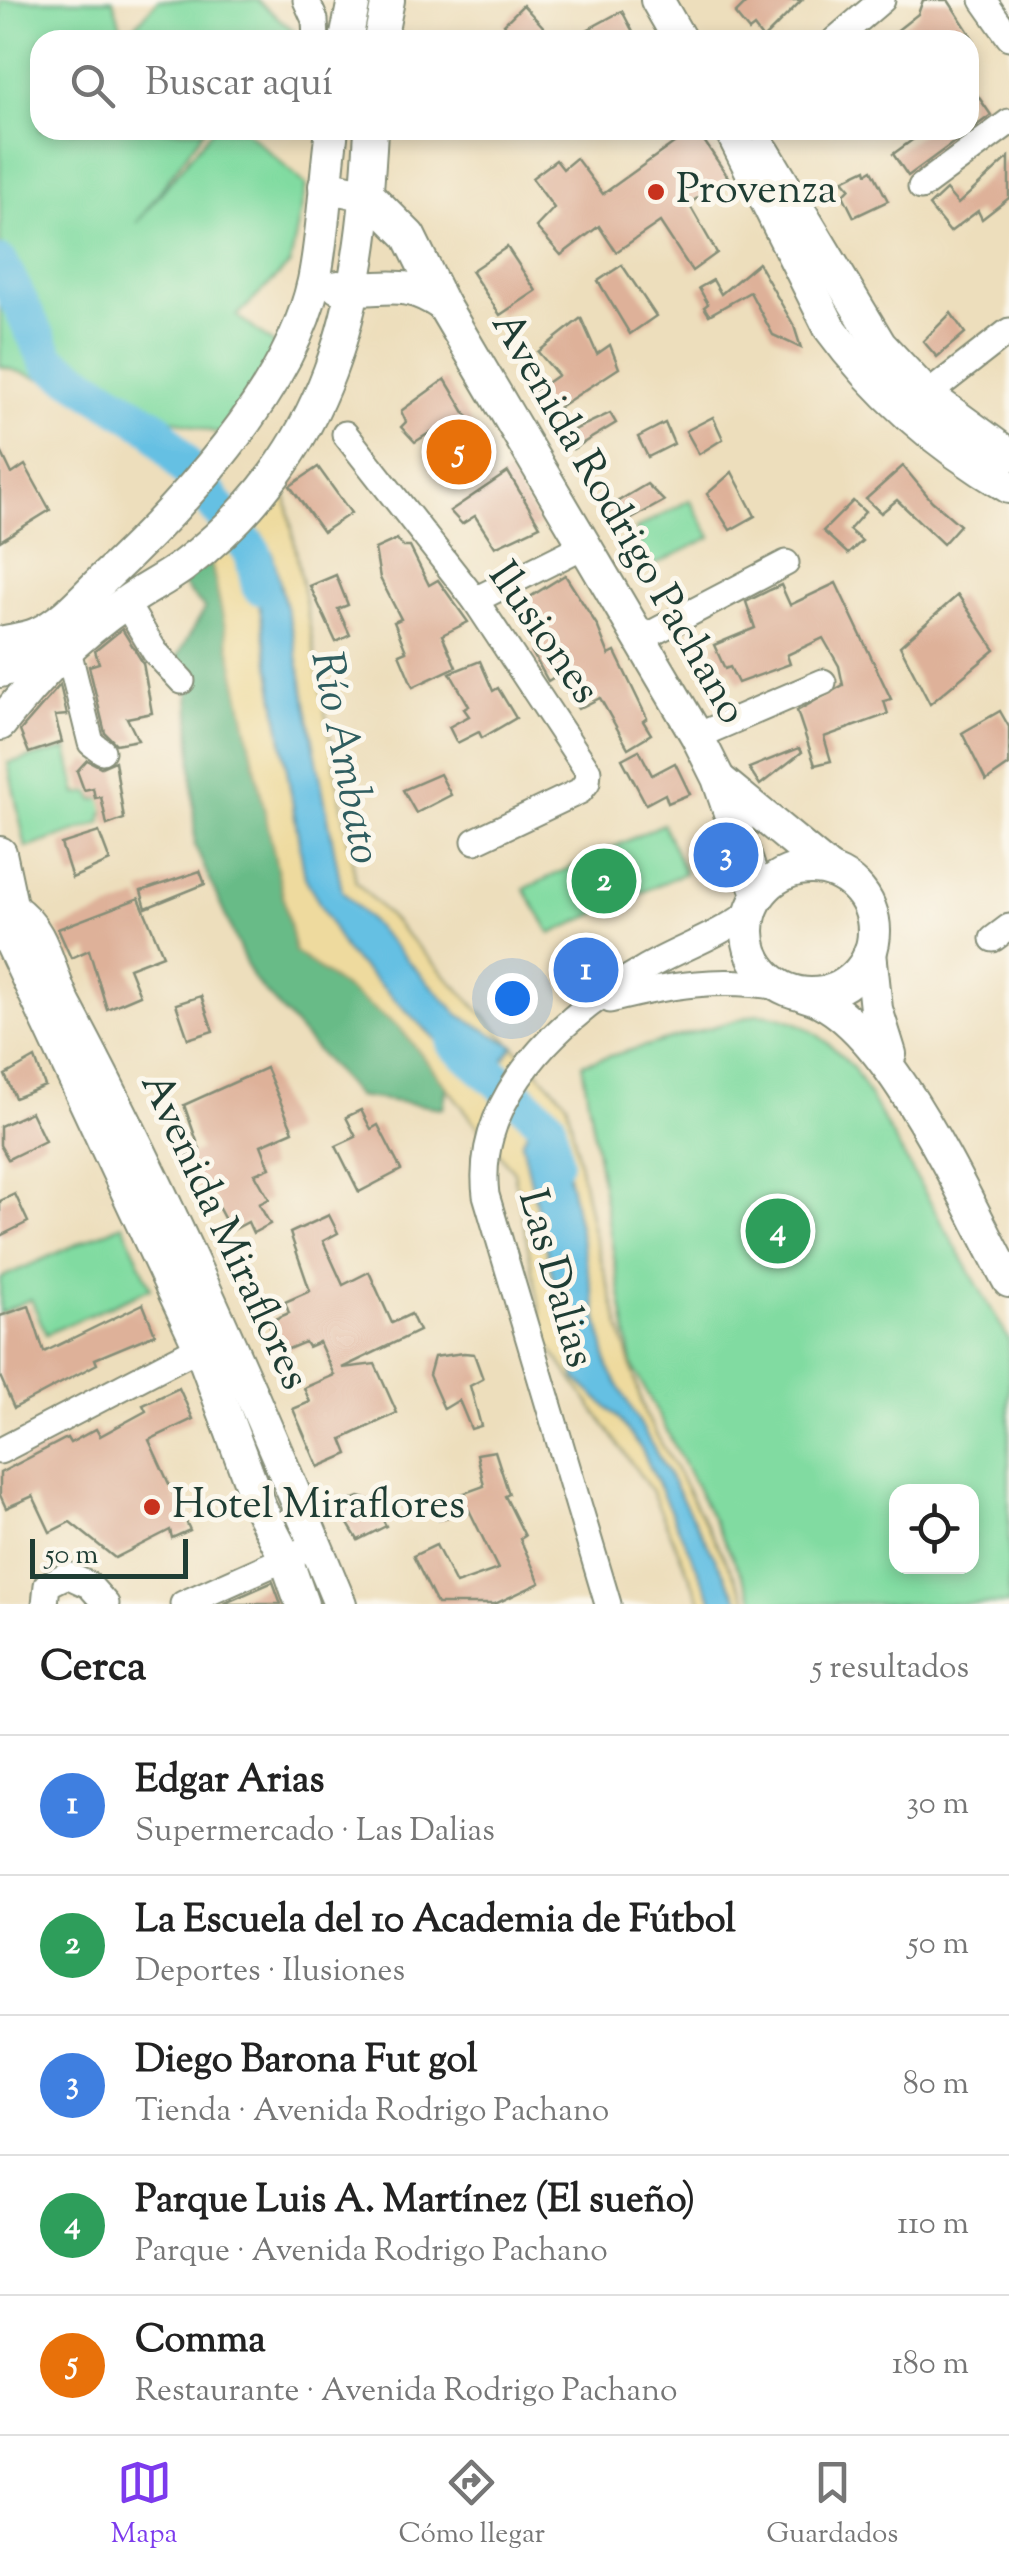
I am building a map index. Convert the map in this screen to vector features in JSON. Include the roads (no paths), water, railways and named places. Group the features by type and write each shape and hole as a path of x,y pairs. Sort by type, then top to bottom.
{"main road":[{"path":"657,0 674,30"},
{"path":"678,0 694,30"},
{"path":"350,18 383,21"},
{"path":"0,643 36,635 58,621 141,544 232,441 286,353 314,283 331,140"},
{"path":"0,724 63,650 125,602 183,566 277,476 337,354 356,290 371,140"},
{"path":"736,140 830,328 850,356 895,404 961,459 1009,487"},
{"path":"756,140 880,345 928,395 1009,454"},
{"path":"324,186 368,195"},
{"name":"Avenida Rodrigo Pachano","path":"368,195 409,236 443,305 697,736 718,778 754,904"},
{"name":"Avenida Rodrigo Pachano","path":"314,283 356,290 403,284 443,305"},
{"path":"0,671 63,650"},
{"name":"Avenida Rodrigo Pachano","path":"718,778 829,870"},
{"name":"Avenida Miraflores","path":"0,854 7,894 32,922 134,1168 213,1340 260,1508 301,1551 340,1604"},
{"path":"899,1082 876,1009 870,952 874,932 867,902 848,878 829,870 790,870 754,904 751,955 792,991 824,1000 866,1034 899,1082 1009,1281"},
{"path":"792,991 844,985 870,952"},
{"name":"Avenida Miraflores","path":"301,1551 302,1604"}],"street":[{"path":"306,0 316,30"},
{"path":"847,30 882,0"},
{"path":"983,0 1009,37"},
{"path":"921,187 1009,122"},
{"path":"928,395 1009,331"},
{"name":"Ilusiones","path":"345,434 474,600 588,771 588,782 580,791 475,841"},
{"path":"474,600 583,546"},
{"path":"639,640 786,563"},
{"path":"125,602 154,652 182,680"},
{"path":"63,650 91,744 102,751"},
{"path":"697,736 822,682"},
{"name":"Las Dalias","path":"608,1604 486,1196 484,1153 502,1104 547,1042 642,969 713,938 754,904"},
{"name":"Las Dalias","path":"591,1005 694,982 738,980 792,991"},
{"path":"0,1451 213,1340"},
{"path":"183,1604 301,1551"},
{"path":"46,1604 47,1585 66,1575 89,1585 106,1604"}],"water":[{"path":"261,534 272,552 293,635 342,891 459,1015 514,1046 488,1080 451,1054 346,952 305,877 258,597 234,545"},
{"path":"542,1105 557,1122 608,1367 741,1604 714,1604 642,1450 616,1415 576,1379 522,1142"}],"waterway":[{"name":"Río Ambato","path":"0,264 49,362 156,429 253,553 260,586"},
{"name":"Río Ambato","path":"455,1043 547,1123 554,1161"}],"place":[{"name":"Provenza","path":"656,192"},
{"name":"Comma","path":"459,452"},
{"name":"Diego Barona Fut gol","path":"726,855"},
{"name":"La Escuela del 10 Academia de Fútbol","path":"604,881"},
{"name":"Edgar Arias","path":"586,970"},
{"name":"Parque Luis A. Martínez (El sueño)","path":"778,1231"},
{"name":"Hotel Miraflores","path":"152,1507"}]}
